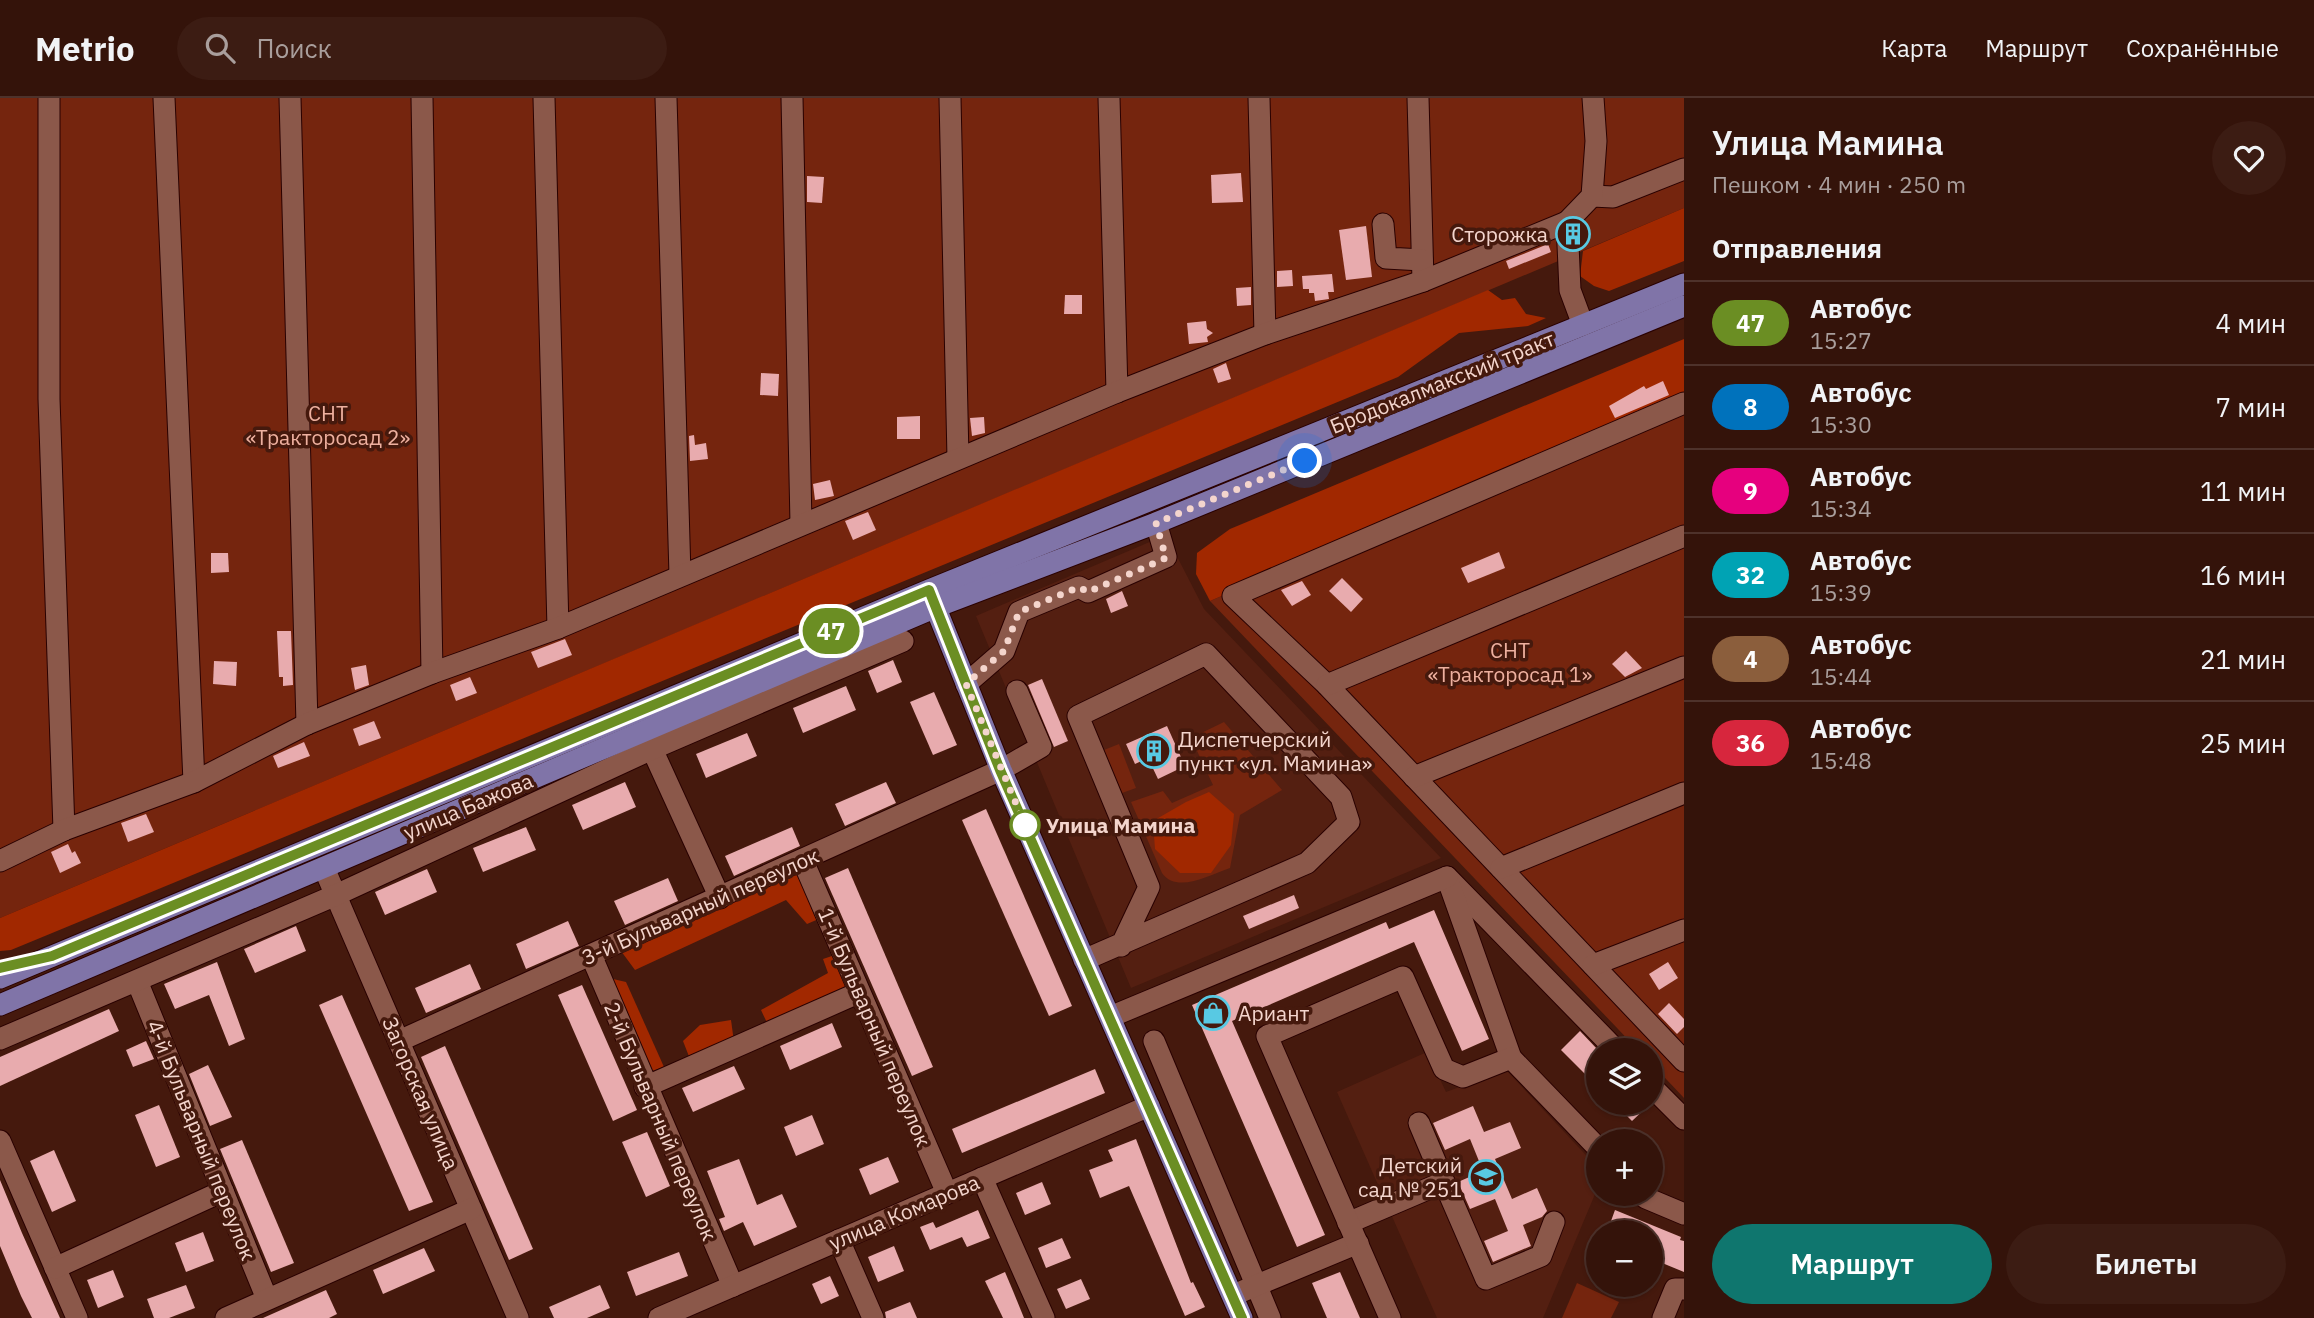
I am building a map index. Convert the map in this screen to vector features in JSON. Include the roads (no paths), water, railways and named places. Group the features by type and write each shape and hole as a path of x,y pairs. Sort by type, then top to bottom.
{"main road":[{"name":"Бродокалмакский тракт","path":"932,599 1684,284"},
{"name":"Бродокалмакский тракт","path":"932,599 1156,523 1684,306"},
{"path":"932,599 1000,770 1242,1318"},
{"name":"улица Бажова","path":"0,1005 324,868 932,599"},
{"name":"улица Бажова","path":"0,978 932,599"},
{"path":"0,968 52,956"}],"street":[{"path":"49,98 49,399 64,830"},
{"path":"164,98 194,782"},
{"path":"290,98 307,724"},
{"path":"422,98 432,673"},
{"path":"544,98 558,628"},
{"path":"666,98 680,575"},
{"path":"792,98 801,524"},
{"path":"950,98 958,458"},
{"path":"1109,98 1116,392"},
{"path":"1259,98 1265,334"},
{"path":"1418,98 1423,270"},
{"path":"0,861 64,830 194,782 307,724 432,673 558,628 1116,392 1423,270 1567,222 1592,196 1596,141 1593,98"},
{"path":"1592,196 1613,197 1684,170"},
{"path":"1567,222 1570,290 1583,325"},
{"path":"1383,224 1386,258 1423,270"},
{"path":"1684,402 1233,596 1326,685 1684,1061"},
{"path":"966,684 1004,651 1019,612 1079,587 1088,592 1166,558 1156,523"},
{"path":"1326,685 1684,536"},
{"path":"0,1039 336,895 652,749 903,641"},
{"path":"1084,960 1121,946 1307,863 1349,822 1341,797 1206,654 1077,716 1149,887 1121,946"},
{"path":"1414,777 1684,667"},
{"name":"3-й Бульварный переулок","path":"399,1041 803,861 1000,770 1041,747 1017,691"},
{"path":"652,749 720,898"},
{"path":"1501,868 1684,793"},
{"name":"1-й Бульварный переулок","path":"803,861 947,1193"},
{"name":"Загорская улица","path":"324,868 518,1318"},
{"path":"1110,1017 1447,877"},
{"path":"1447,877 1604,1038"},
{"path":"1447,877 1511,1058 1586,1136"},
{"path":"1593,965 1684,930"},
{"name":"2-й Бульварный переулок","path":"591,955 645,1087 733,1286"},
{"path":"1390,1318 1267,1036 1403,977 1444,1069 1463,1077 1511,1058"},
{"name":"4-й Бульварный переулок","path":"137,981 267,1300"},
{"path":"645,1087 858,993"},
{"path":"1154,1041 1270,1318"},
{"path":"1663,1098 1684,1119"},
{"name":"улица Комарова","path":"659,1318 701,1310 733,1286 1149,1106"},
{"path":"1419,1123 1486,1279 1541,1256 1554,1222"},
{"path":"0,1141 77,1318"},
{"path":"982,1178 1044,1318"},
{"path":"1348,1223 1444,1182"},
{"path":"55,1268 223,1191"},
{"path":"1663,1205 1684,1214"},
{"path":"232,1317 471,1209"},
{"path":"839,1240 873,1318"},
{"path":"1232,1295 1358,1243"},
{"path":"1663,1318 1675,1289 1684,1289"}],"place":[{"name":"Сторожка","path":"1573,234"},
{"name":"Диспетчерский пункт «ул. Мамина»","path":"1154,751"},
{"name":"Улица Мамина","path":"1025,825"},
{"name":"Ариант","path":"1213,1013"},
{"name":"Детский сад № 251","path":"1486,1177"}],"park label":[{"name":"СНТ «Тракторосад 2»","path":"328,425"},
{"name":"СНТ «Тракторосад 1»","path":"1510,662"}]}
